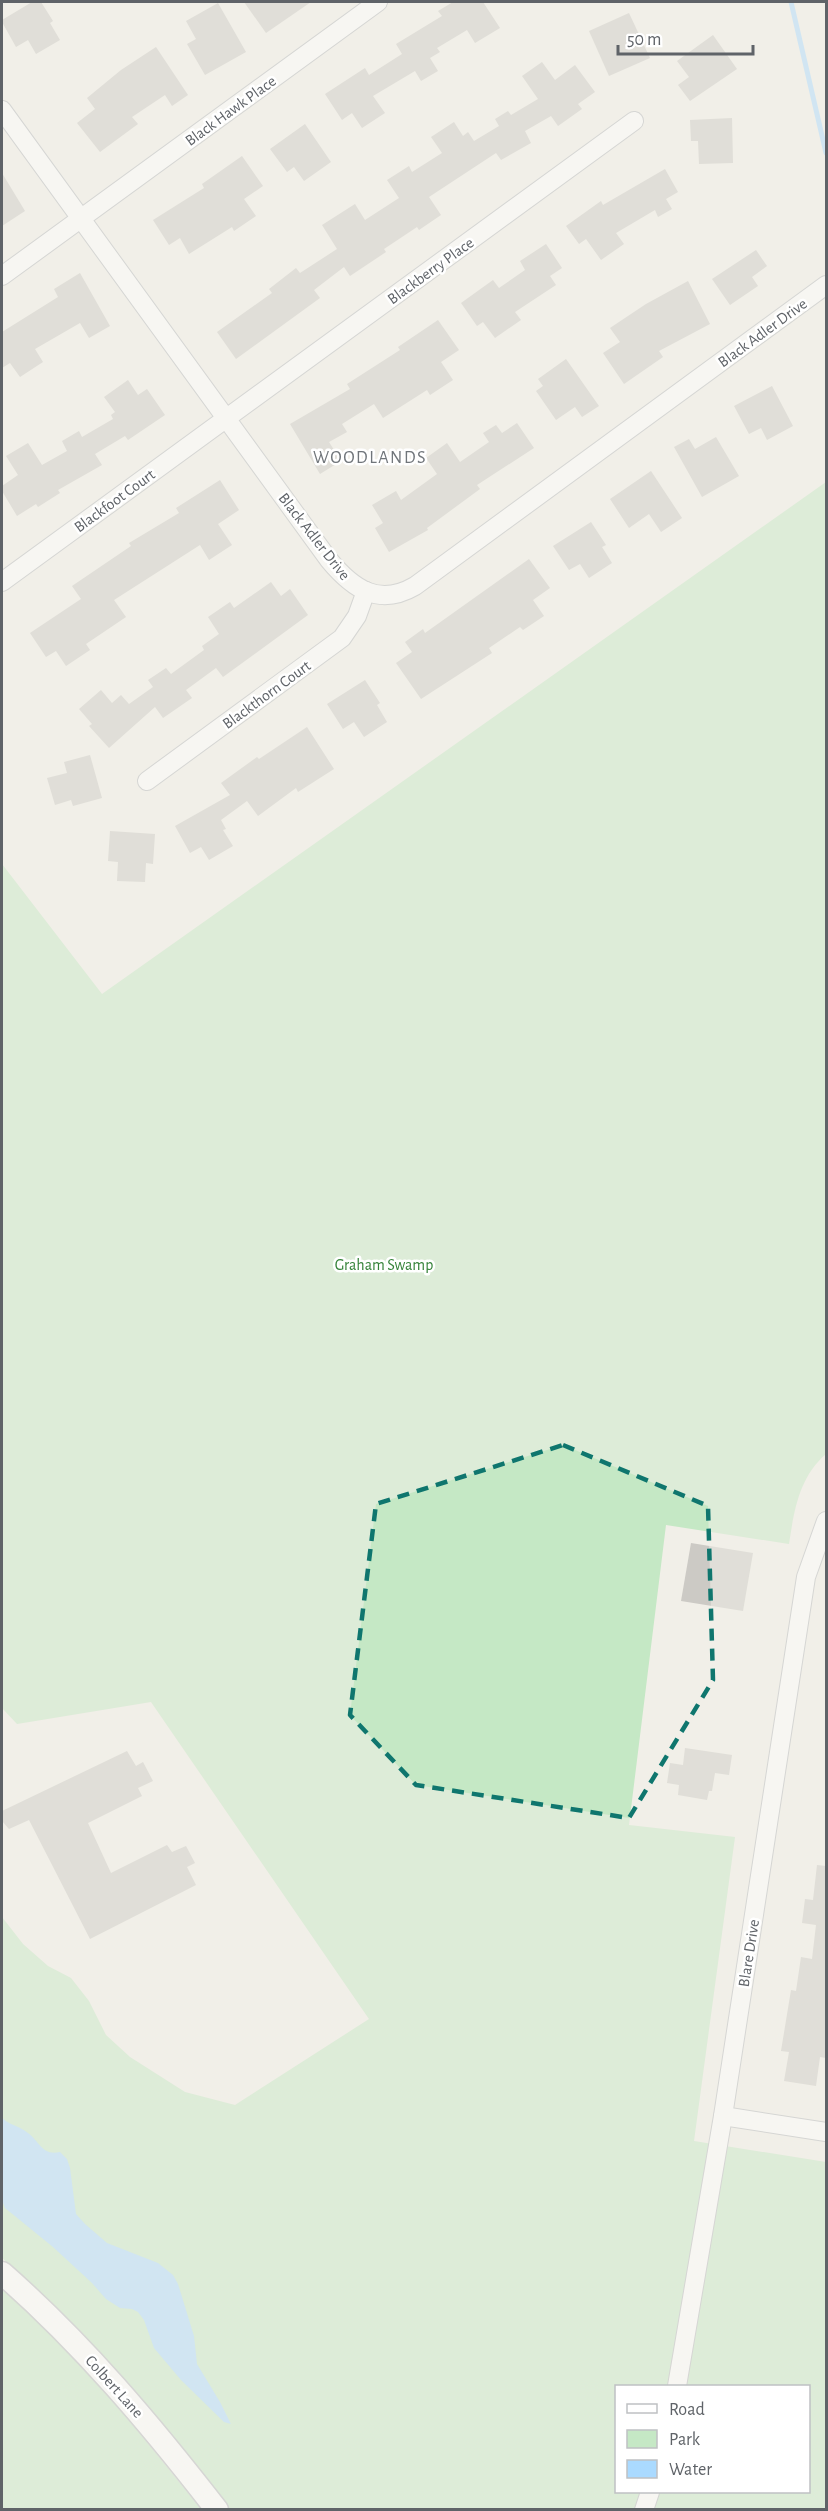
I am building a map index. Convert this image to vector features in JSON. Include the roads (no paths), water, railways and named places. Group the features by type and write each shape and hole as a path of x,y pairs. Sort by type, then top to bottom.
{"street":[{"name":"Black Hawk Place","path":"2,276 378,2"},
{"name":"Black Adler Drive","path":"2,110 333,565 350,583 366,591 393,595 416,586 826,285"},
{"name":"Blackberry Place","path":"226,418 634,121"},
{"name":"Blackfoot Court","path":"3,582 226,418"},
{"name":"Blackthorn Court","path":"147,781 336,643 352,625 366,591"},
{"name":"Blare Drive","path":"677,2385 723,2116 806,1577 826,1521"},
{"path":"723,2116 826,2132"},
{"name":"Colbert Lane","path":"2,2273 45,2312 110,2379 173,2452 217,2510"},
{"path":"644,2510 650,2493"}],"water":[{"path":"2,2118 25,2131 45,2150 60,2152 67,2159 76,2214 85,2224 107,2243 158,2263 173,2275 194,2336 197,2364 231,2424 224,2422 181,2380 154,2348 144,2320 138,2312 120,2308 106,2299 53,2247 5,2208 2,2200"}],"waterway":[{"path":"791,2 826,153"}],"district":[{"name":"WOODLANDS","path":"370,457"}],"park label":[{"name":"Graham Swamp","path":"384,1264"}]}
